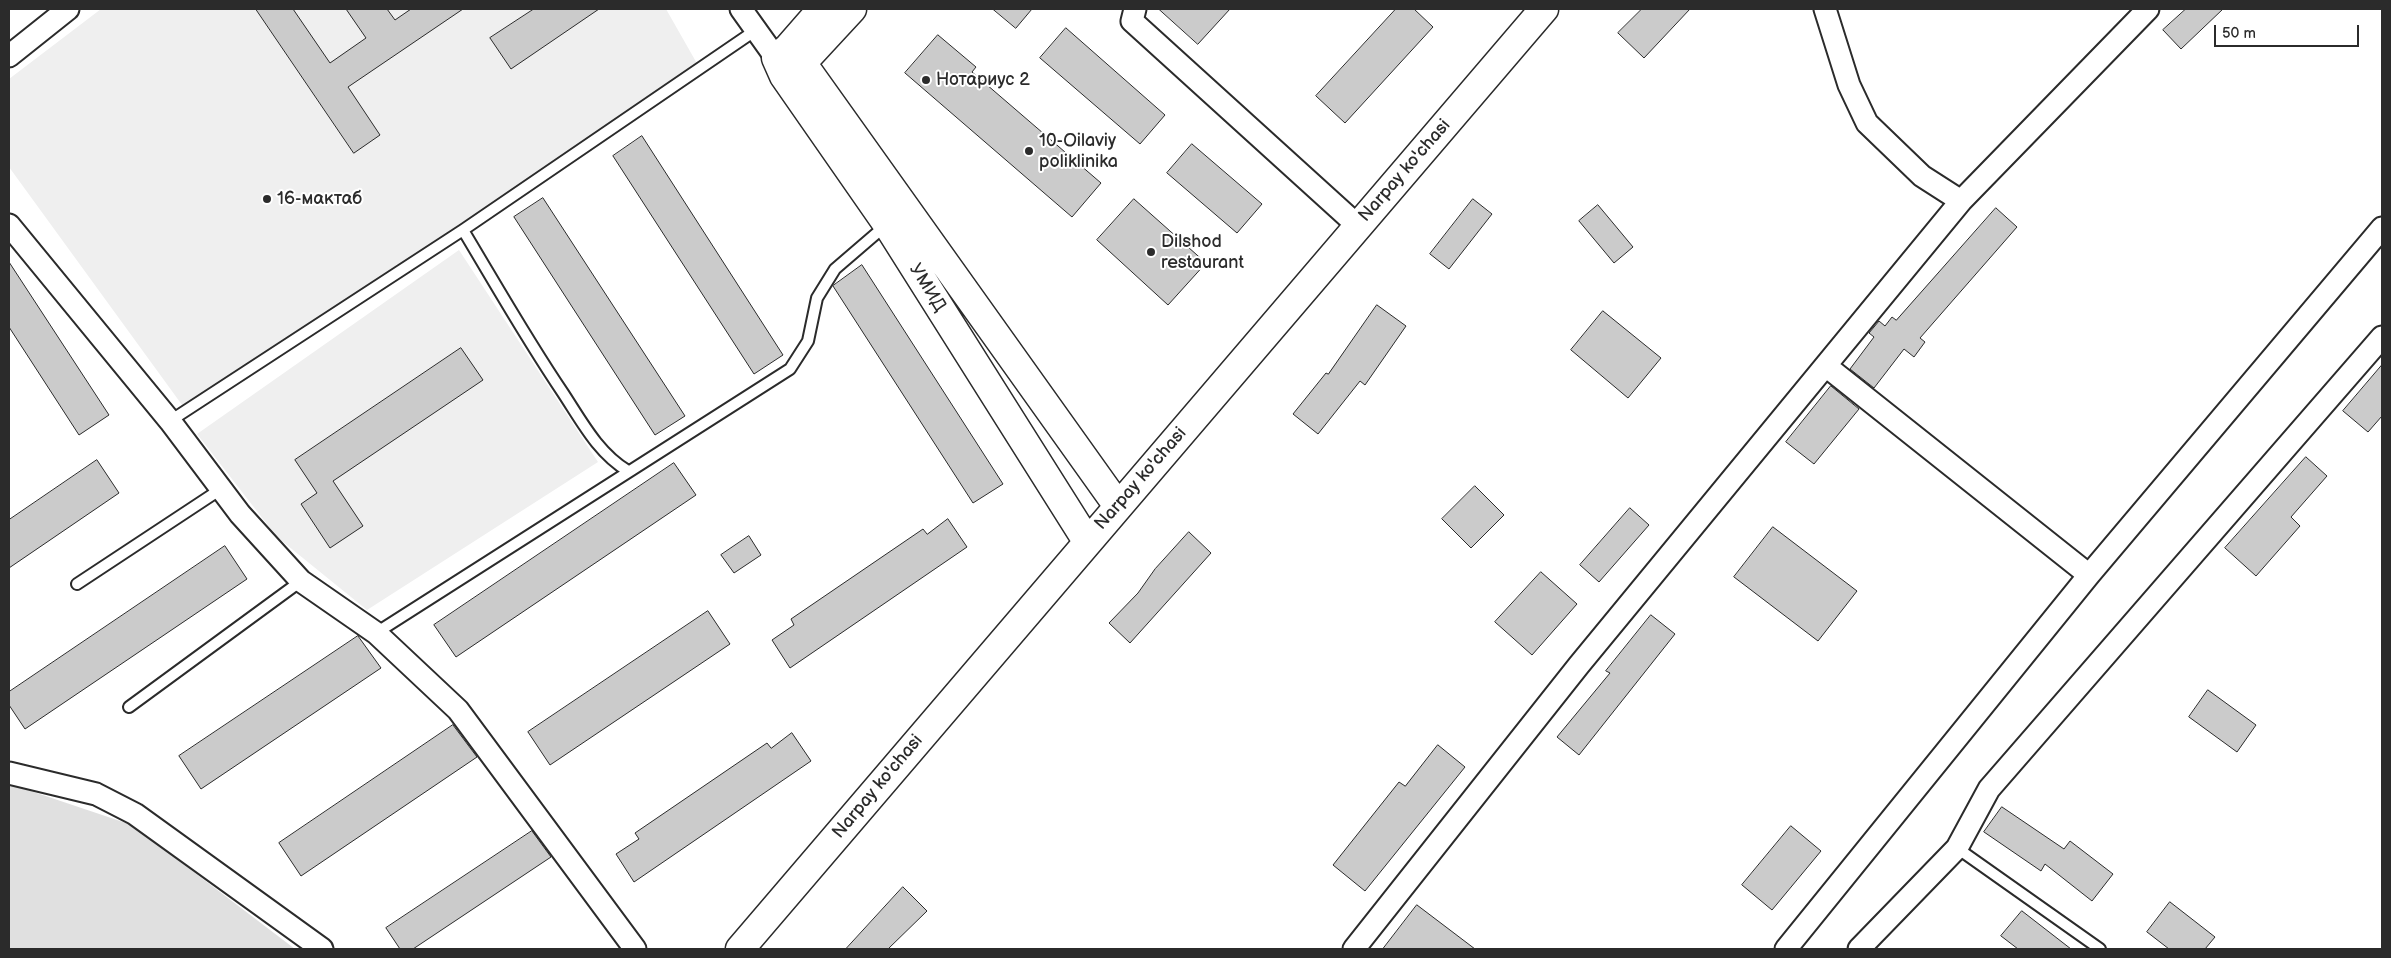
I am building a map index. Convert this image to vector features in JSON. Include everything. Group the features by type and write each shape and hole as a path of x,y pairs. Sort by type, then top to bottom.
{"main road":[{"path":"778,52 822,9"},
{"path":"778,52 852,9"},
{"name":"Narpay ko'chasi","path":"740,949 1544,9"},
{"name":"УМИД","path":"778,52 1087,541"},
{"name":"УМИД","path":"778,52 1118,506"}],"street":[{"path":"9,56 68,9"},
{"name":"УМИД","path":"741,9 778,52"},
{"path":"1135,9 1132,21 1358,226"},
{"path":"1825,9 1849,85 1867,123 1922,176 1961,201"},
{"path":"1354,949 1579,666 1961,201 2148,9"},
{"path":"9,225 170,421 240,514 301,581 376,634 458,710 635,949"},
{"path":"1786,949 2089,575 2382,228"},
{"path":"1859,949 1957,848 1989,790 2382,337"},
{"path":"1826,366 2089,575"},
{"path":"9,773 96,794 135,814 322,949"}],"lane":[{"path":"170,421 463,230 778,52"},
{"path":"376,634 790,369 808,341 817,298 835,269 887,224"},
{"path":"463,230 533,349 597,445 612,462 628,471"},
{"path":"77,584 221,489"},
{"path":"129,707 301,581"},
{"path":"1957,848 2100,949"}],"shaded area":[{"name":"16-мактаб","path":"101,9 666,9 699,67 185,409 9,167 9,79"},
{"path":"459,250 598,462 367,610 277,537 197,434"},
{"path":"13,785 132,825 295,949 9,949 9,787"}],"building":[{"path":"256,9 293,9 330,63 366,38 346,9 387,9 395,20 411,9 463,9 348,87 380,135 354,153"},
{"path":"534,9 599,9 511,69 490,38"},
{"path":"993,9 1032,9 1016,28"},
{"path":"1159,9 1230,9 1198,44"},
{"path":"1396,9 1414,9 1433,27 1345,123 1316,96"},
{"path":"1642,9 1690,9 1644,58 1618,33"},
{"path":"2186,9 2223,9 2181,49 2163,30"},
{"path":"1066,28 1165,115 1140,144 1040,58"},
{"name":"10-Oilaviy poliklinika","path":"938,35 976,67 972,72 1101,183 1072,217 905,73"},
{"path":"642,136 783,355 754,374 613,156"},
{"path":"1192,144 1262,204 1237,233 1167,173"},
{"path":"543,198 685,416 655,435 514,217"},
{"name":"Dilshod restaurant","path":"1134,199 1206,263 1168,305 1097,240"},
{"path":"1473,199 1492,214 1449,269 1430,254"},
{"path":"1598,205 1633,247 1614,263 1579,221"},
{"path":"1996,208 2017,227 1920,338 1925,342 1914,357 1904,349 1874,388 1850,369 1874,337 1869,333 1879,321 1885,326 1892,317 1896,320"},
{"path":"9,262 109,415 79,435 9,327"},
{"path":"862,265 1003,484 973,503 833,286"},
{"path":"1377,305 1406,326 1365,385 1360,381 1318,434 1293,414 1326,373 1328,374"},
{"path":"1603,311 1661,358 1628,398 1571,350"},
{"path":"461,348 483,380 333,481 363,526 330,548 301,504 317,493 295,460"},
{"path":"2382,365 2382,416 2368,432 2343,411"},
{"path":"1831,386 1859,409 1814,464 1786,442"},
{"path":"2306,457 2327,476 2291,517 2300,526 2256,576 2225,548"},
{"path":"97,460 119,493 9,568 9,520"},
{"path":"674,463 696,495 456,657 434,625"},
{"path":"1475,486 1504,515 1471,548 1442,519"},
{"path":"1630,508 1649,525 1599,582 1580,565"},
{"path":"948,519 967,547 790,668 772,640 794,625 791,619 923,529 927,534"},
{"path":"1773,527 1857,591 1818,641 1734,577"},
{"path":"1189,532 1211,553 1130,643 1109,623 1138,593 1155,569"},
{"path":"749,536 761,555 734,573 721,555"},
{"path":"225,546 247,579 25,729 9,705 9,692"},
{"path":"1541,572 1577,604 1532,655 1495,622"},
{"path":"708,611 730,644 550,765 528,732"},
{"path":"1651,615 1675,634 1579,755 1557,737 1610,673 1606,671"},
{"path":"358,636 381,668 201,789 179,756"},
{"path":"2208,690 2256,725 2237,752 2189,717"},
{"path":"453,725 477,757 301,876 279,843"},
{"path":"792,733 811,761 634,882 616,854 639,839 635,833 767,743 771,748"},
{"path":"1438,745 1465,767 1365,891 1333,865 1399,782 1405,786"},
{"path":"2002,807 2064,849 2070,841 2113,874 2092,901 2045,864 2041,871 1984,832"},
{"path":"1791,826 1821,851 1772,910 1742,885"},
{"path":"532,831 551,857 413,949 400,949 386,928"},
{"path":"903,887 927,911 888,949 846,949"},
{"path":"2170,902 2215,937 2205,949 2169,949 2147,932"},
{"path":"1417,905 1475,949 1383,949"},
{"path":"2022,911 2071,949 2018,949 2001,936"}],"place":[{"name":"Нотариус 2","path":"926,80"},
{"name":"10-Oilaviy poliklinika","path":"1029,151"},
{"name":"16-мактаб","path":"267,199"},
{"name":"Dilshod restaurant","path":"1151,252"}]}
